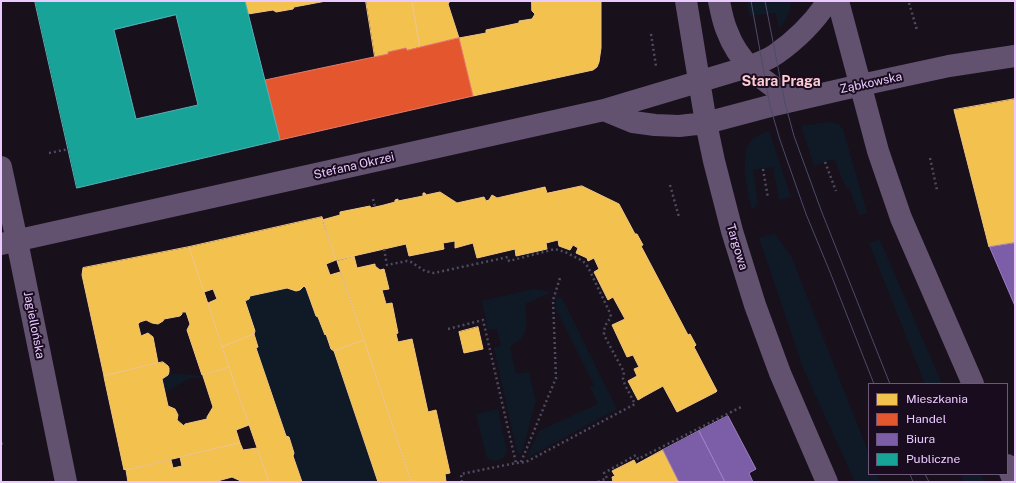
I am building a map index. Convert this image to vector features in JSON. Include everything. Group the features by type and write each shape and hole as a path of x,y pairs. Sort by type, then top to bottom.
{"street":[{"name":"Targowa","path":"686,1 706,122 714,161 732,231 755,304 780,373 827,482"},
{"path":"719,1 727,31 741,58 748,67 766,82 796,100"},
{"name":"Stefana Okrzei","path":"9,242 604,110 762,62 776,55 797,37 828,1"},
{"path":"838,1 878,151 901,218 973,383"},
{"name":"Ząbkowska","path":"706,122 861,85 949,66 1015,56"},
{"path":"604,110 633,122 655,125 679,126 706,122"},
{"name":"Jagiellońska","path":"1,167 9,242 66,482"},
{"path":"1008,467 1014,482"}],"path":[{"path":"909,3 917,30"},
{"path":"651,34 656,67"},
{"path":"49,153 68,149"},
{"path":"930,158 937,190"},
{"path":"825,162 836,191"},
{"path":"763,169 768,198"},
{"path":"670,185 679,217"},
{"path":"373,199 375,207"},
{"path":"384,249 387,265 408,261 425,271 434,273 508,257 509,261 555,249 583,261 588,267 610,313 611,317 605,324 604,335 624,372 623,379 625,385 635,404 526,462 461,474 462,482"},
{"path":"521,462 556,378 553,300 560,278"},
{"path":"448,329 483,320 516,463"},
{"path":"598,482 607,478 604,472 636,455 638,459 740,407"}],"shaded area":[{"path":"746,1 791,1 788,16 779,29 776,13 750,16"},
{"path":"828,122 839,124 843,129 867,213 859,215 849,187 846,188 834,159 814,166 801,126"},
{"path":"769,131 791,197 779,200 773,167 753,170 758,203 752,210 745,174 746,155 752,140 758,135"},
{"path":"775,234 791,256 868,451 868,475 877,475 880,482 855,482 804,370 759,238"},
{"path":"880,240 942,383 925,383 869,243"},
{"path":"304,286 334,351 378,482 302,482 293,456 294,453 289,437 286,436 256,348 258,346 245,301 249,299 250,296 287,288 296,291 300,290"},
{"path":"534,289 552,292 525,304 526,322 524,335 510,347 516,374 529,372 536,401 521,455 517,452 494,348 501,346 497,329 488,330 482,301"},
{"path":"556,296 562,298 617,409 527,458 539,431 598,404 590,387 594,385 556,309"},
{"path":"168,373 203,376 203,378 186,380 165,393 162,379 166,377"},
{"path":"498,409 507,451 502,459 496,461 487,458 476,414"},
{"path":"961,475 981,475 984,482 964,482"}],"building: Mieszkania":[{"path":"245,1 326,1 276,12 273,10 248,14"},
{"path":"366,1 412,1 420,47 388,52 388,54 375,57"},
{"path":"412,1 450,1 448,4 459,38 420,47"},
{"path":"532,1 601,1 601,48 597,67 593,70 473,96 459,38 486,33 486,30 532,19 535,14 532,11"},
{"path":"1015,99 1015,243 989,247 954,110"},
{"path":"582,186 619,204 635,234 637,234 643,245 641,246 688,335 690,334 696,345 694,347 717,391 716,392 677,412 663,386 638,400 628,381 637,376 634,369 639,367 633,355 627,357 612,325 625,319 613,297 608,300 594,272 599,269 594,258 588,261 587,258 576,253 578,248 573,245 570,250 559,246 558,240 546,243 547,249 516,256 515,249 477,258 473,243 455,248 455,241 443,243 444,249 409,256 406,244 336,260 322,220 340,215 340,212 370,206 371,208 395,202 395,200 398,199 398,201 423,196 423,193 426,195 440,192 457,203 484,197 486,201 489,200 492,195 497,198 545,187 547,193"},
{"path":"322,217 336,260 326,264 330,275 340,272 364,340 334,351 331,349 326,334 325,335 318,317 316,316 304,286 300,290 296,291 287,288 250,296 249,299 245,301 255,331 254,334 222,347 208,303 217,299 213,289 204,292 189,247"},
{"path":"189,247 229,367 202,375 187,330 190,324 186,312 182,312 180,316 164,319 158,324 146,320 138,324 141,336 148,333 153,337 158,363 104,376 82,275 83,268"},
{"path":"354,256 357,268 375,264 375,266 380,270 384,269 389,289 382,290 386,304 392,303 398,333 396,334 398,342 412,339 428,412 436,410 450,473 445,474 446,482 411,482 337,261"},
{"path":"478,327 483,349 464,353 459,332"},
{"path":"254,334 258,347 256,348 286,436 289,437 294,453 293,456 302,482 269,482 222,347"},
{"path":"364,340 411,481 378,482 334,351"},
{"path":"163,362 169,368 168,375 162,379 168,406 175,409 178,415 177,420 184,426 185,424 207,419 213,407 203,375 229,367 249,425 236,430 240,443 124,470 104,376"},
{"path":"240,443 243,450 257,448 269,482 243,482 232,477 214,482 128,482 126,470 171,460 173,468 182,466 180,457"},
{"path":"663,450 679,482 613,482 612,477 615,476 612,471 634,460 636,464"}],"building: Handel":[{"path":"459,38 473,96 280,140 265,80 388,54 388,52 406,48 407,50"}],"building: Biura":[{"path":"1015,243 1015,306 990,247"},
{"path":"728,416 756,469 749,473 753,482 725,482 699,431"},
{"path":"699,431 725,482 679,482 663,450"}],"building: Publiczne":[{"path":"35,1 245,1 280,140 77,188","holes":["176,15 198,105 136,119 114,30"]}],"tram line":[{"path":"751,1 770,106 780,140 806,214 874,383"},
{"path":"765,1 785,103 794,136 821,210 890,383"},
{"path":"910,475 913,482"},
{"path":"926,475 929,482"}],"district":[{"name":"Stara Praga","path":"781,82"}]}
